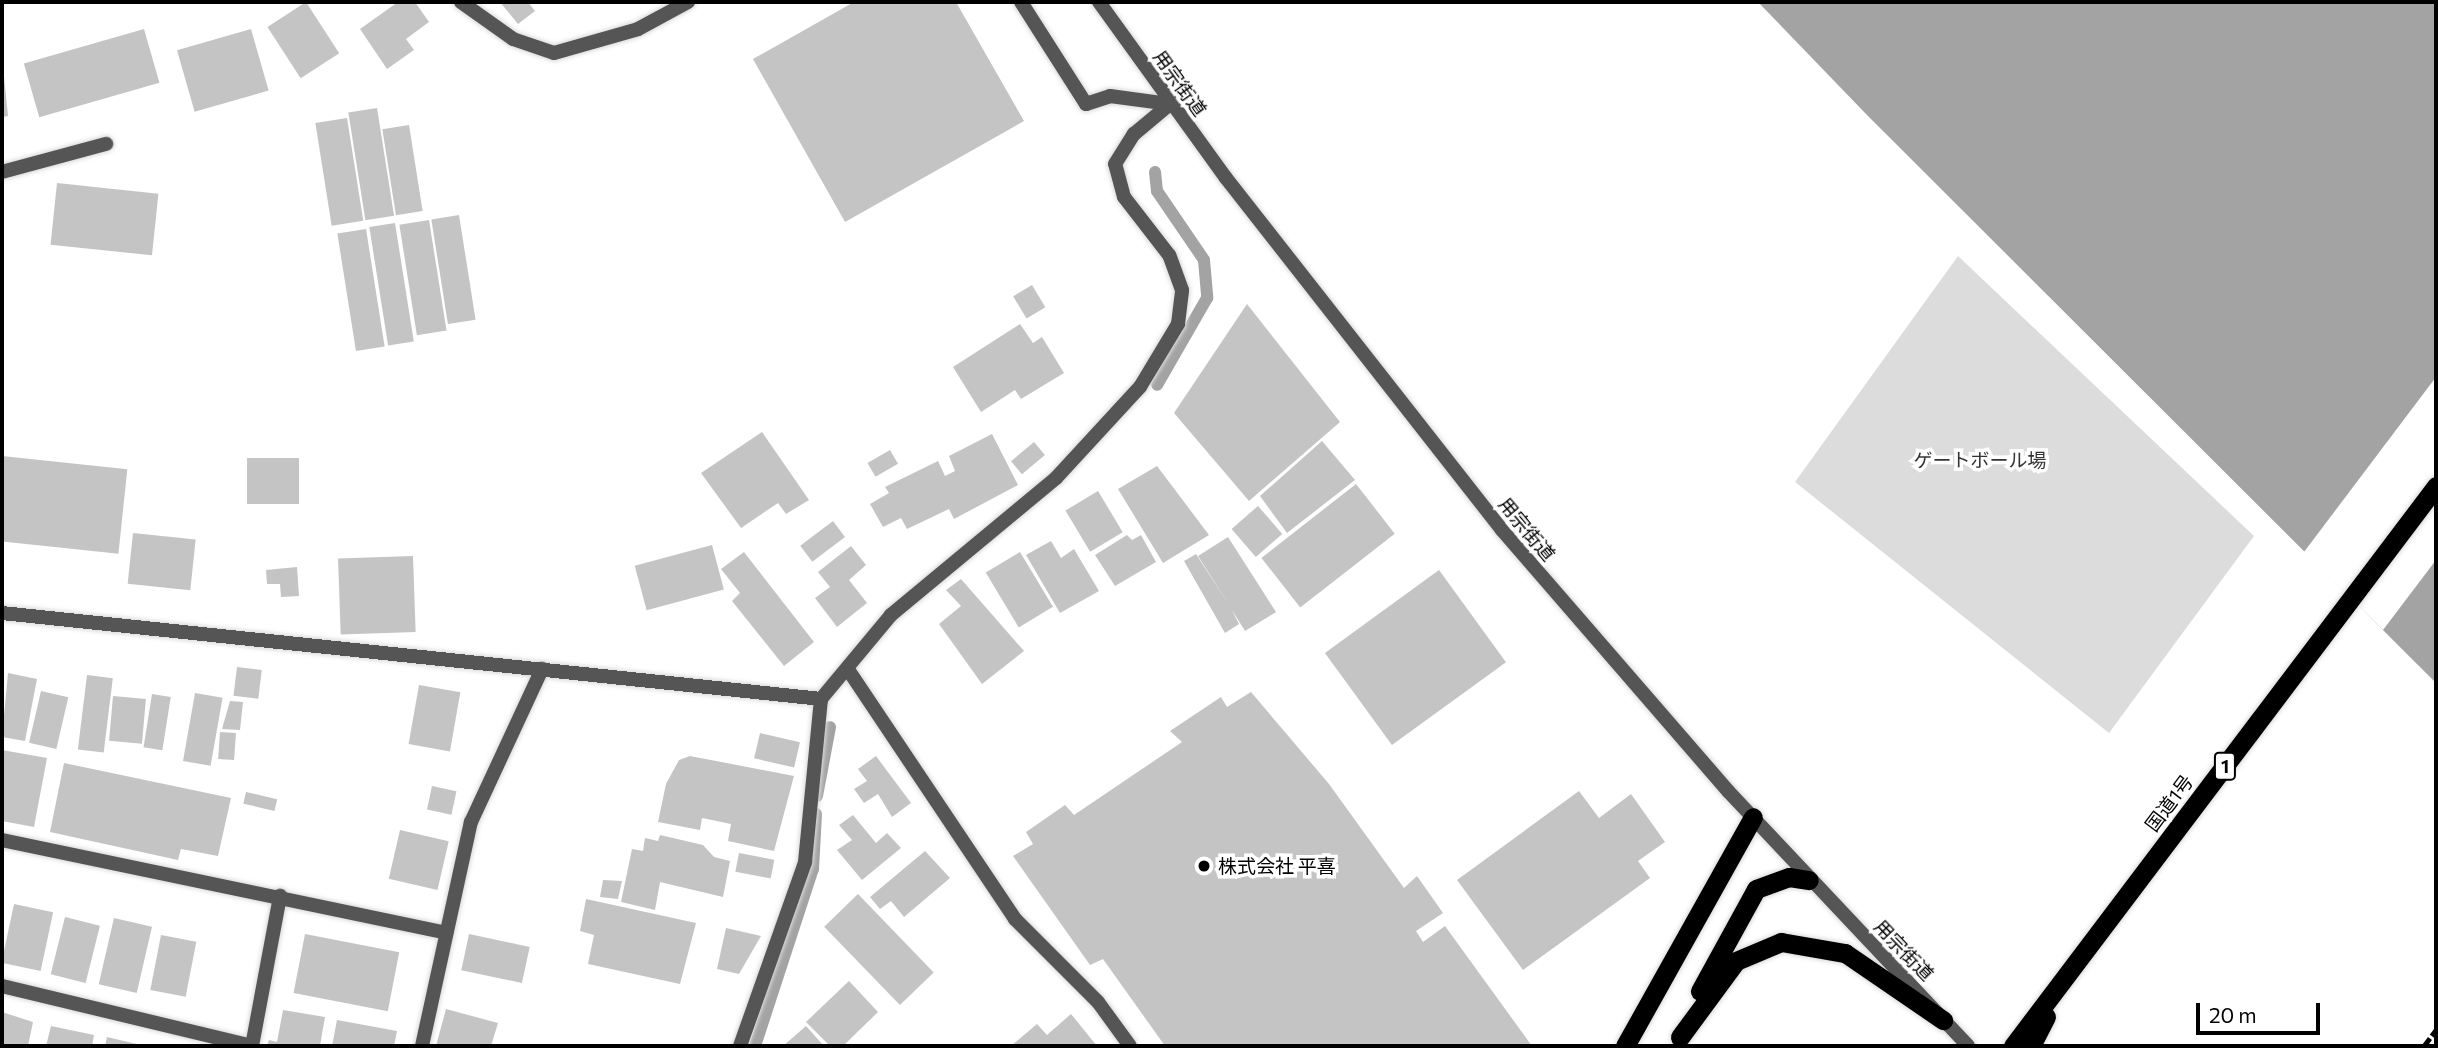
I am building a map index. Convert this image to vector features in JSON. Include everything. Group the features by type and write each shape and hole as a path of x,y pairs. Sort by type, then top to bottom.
{"highway":[{"name":"国道1号","path":"2013,1046 2436,486"},
{"path":"1625,1046 1753,817"},
{"path":"1678,1042 1740,908 1771,881 1809,880"},
{"path":"1678,1042 1736,961 1781,942 1845,953 1943,1020"},
{"path":"2031,1046 2073,967"}],"street":[{"path":"461,2 502,33 554,53 638,29 688,2"},
{"path":"1021,2 1086,104 1110,96 1170,104"},
{"name":"用宗街道","path":"1099,2 1170,104 1502,530 1809,880 1968,1046"},
{"path":"740,1046 805,862 821,699 849,671 891,615 1056,478 1140,387 1178,324 1182,290 1169,255 1124,197 1115,164 1134,134 1170,104"},
{"path":"2,172 106,144"},
{"path":"2,613 821,699"},
{"path":"422,1046 471,822 542,669"},
{"path":"849,671 1016,919 1098,1002 1130,1046"},
{"path":"2,840 280,896 446,933"},
{"path":"2,986 252,1046 280,896"}],"green space":[{"name":"ゲートボール場","path":"1958,256 2254,536 2109,733 1795,482"}],"shaded area":[{"path":"1758,2 2436,2 2436,683 1867,115"}],"pier":[{"path":"2436,377 2436,560 2383,630 2304,552"}],"building":[{"path":"306,2 339,53 301,78 267,27"},
{"path":"398,2 415,2 429,22 406,39 414,50 387,69 360,29"},
{"path":"500,2 528,2 535,11 518,24"},
{"path":"854,2 956,2 1024,121 845,222 753,59"},
{"path":"144,29 159,83 39,117 24,63"},
{"path":"251,29 269,91 195,112 177,50"},
{"path":"2,76 8,116 2,117"},
{"path":"377,108 394,216 365,220 348,113"},
{"path":"347,118 363,221 332,226 315,123"},
{"path":"409,125 423,211 396,215 382,129"},
{"path":"57,183 158,194 152,255 51,245"},
{"path":"459,215 476,320 448,324 431,219"},
{"path":"429,220 447,331 417,335 399,225"},
{"path":"395,223 414,342 388,346 369,227"},
{"path":"366,229 385,347 356,351 337,234"},
{"path":"1032,285 1045,307 1027,319 1013,296"},
{"path":"1247,304 1340,422 1249,501 1174,413"},
{"path":"1020,324 1033,343 1042,337 1064,373 1021,399 1015,390 981,412 953,367"},
{"path":"762,432 809,500 786,514 778,503 741,528 701,473"},
{"path":"992,434 1018,485 954,519 949,509 907,529 901,518 883,527 870,504 889,493 885,487 938,461 945,476 955,471 949,456"},
{"path":"1322,441 1355,480 1287,533 1260,496"},
{"path":"1034,442 1045,455 1022,474 1011,461"},
{"path":"890,450 898,464 875,477 867,463"},
{"path":"2,456 127,469 118,554 2,541"},
{"path":"247,458 299,458 299,504 247,504"},
{"path":"1157,466 1209,535 1163,563 1118,489"},
{"path":"1356,484 1395,534 1300,608 1261,558"},
{"path":"1098,491 1123,532 1090,552 1065,511"},
{"path":"1258,506 1282,534 1256,557 1232,529"},
{"path":"833,521 845,537 812,562 800,546"},
{"path":"133,533 196,540 190,590 128,584"},
{"path":"1127,535 1132,540 1141,535 1156,562 1115,586 1095,555"},
{"path":"1228,537 1276,612 1245,631 1232,610 1239,624 1225,633 1184,561 1196,554 1231,608 1198,556"},
{"path":"1051,541 1061,558 1074,549 1099,591 1060,613 1026,555"},
{"path":"712,545 724,589 647,610 635,566"},
{"path":"851,546 866,565 849,580 867,603 837,627 815,598 830,587 818,572"},
{"path":"744,552 814,642 784,666 732,601 740,593 721,569"},
{"path":"1020,552 1053,607 1019,627 986,573"},
{"path":"413,556 416,632 341,635 338,559"},
{"path":"297,567 299,596 281,597 280,584 267,584 266,570"},
{"path":"1439,570 1506,662 1392,745 1325,653"},
{"path":"961,579 1024,651 982,684 939,624 961,606 946,590"},
{"path":"237,667 262,670 258,699 233,696"},
{"path":"8,673 37,679 25,741 2,737"},
{"path":"87,675 113,678 104,753 78,749"},
{"path":"419,685 460,692 450,751 409,744"},
{"path":"41,691 68,697 56,749 29,743"},
{"name":"株式会社 平喜","path":"1251,692 1329,784 1404,888 1417,876 1443,913 1416,931 1423,942 1445,926 1532,1046 1165,1046 1103,959 1090,965 1013,856 1033,844 1026,832 1065,805 1074,815 1182,742 1170,731 1221,697 1227,707"},
{"path":"195,693 223,698 211,766 183,761"},
{"path":"152,694 171,697 162,750 144,747"},
{"path":"113,696 146,699 142,744 109,741"},
{"path":"230,701 243,702 240,730 222,729"},
{"path":"220,732 236,733 234,760 218,759"},
{"path":"760,733 800,742 794,768 754,758"},
{"path":"2,750 47,758 34,827 2,821"},
{"path":"690,756 794,776 774,851 728,841 731,824 702,818 700,830 658,822 666,784 679,760"},
{"path":"876,756 911,803 892,817 878,794 864,803 854,789 867,781 858,769"},
{"path":"64,763 231,798 218,856 181,849 178,860 50,832"},
{"path":"432,786 456,791 451,815 427,809"},
{"path":"1579,791 1599,818 1631,794 1665,842 1638,861 1650,878 1523,970 1457,880"},
{"path":"246,792 277,799 274,811 243,804"},
{"path":"853,815 876,843 887,833 901,848 862,880 837,850 852,840 839,825"},
{"path":"400,830 449,841 437,890 389,879"},
{"path":"660,835 703,845 714,857 730,861 723,897 660,882 655,910 621,902 632,849 643,851 645,838 658,841"},
{"path":"925,851 950,878 904,917 891,901 880,909 870,897"},
{"path":"739,853 774,860 771,879 735,872"},
{"path":"603,880 622,881 618,899 600,897"},
{"path":"858,894 934,972 900,1005 824,927"},
{"path":"586,899 696,923 680,984 588,964 594,935 580,931"},
{"path":"14,904 53,912 41,971 2,963"},
{"path":"65,917 100,926 86,983 51,974"},
{"path":"114,918 152,927 137,993 99,984"},
{"path":"726,928 761,936 739,974 717,969"},
{"path":"305,934 399,952 388,1011 294,993"},
{"path":"469,934 530,947 522,983 461,970"},
{"path":"161,935 196,942 186,997 150,990"},
{"path":"849,981 878,1012 843,1046 830,1046 806,1022"},
{"path":"446,1009 498,1023 491,1046 436,1046"},
{"path":"283,1010 325,1017 320,1046 267,1046 269,1040 277,1042"},
{"path":"2,1012 33,1022 28,1046 2,1046"},
{"path":"1071,1014 1097,1046 1011,1046 1037,1024 1047,1035"},
{"path":"337,1020 397,1031 394,1046 332,1046"},
{"path":"51,1026 94,1035 92,1046 46,1046"},
{"path":"806,1026 824,1046 783,1046"},
{"path":"107,1037 141,1045 141,1046 105,1046"}],"waterway":[{"path":"1155,172 1157,191 1204,260 1207,298 1157,385"},
{"path":"817,796 830,727"},
{"path":"755,1046 813,869 816,814"}],"railway":[{"path":"2424,1046 2436,1030"}],"place":[{"name":"株式会社 平喜","path":"1204,866"}]}
